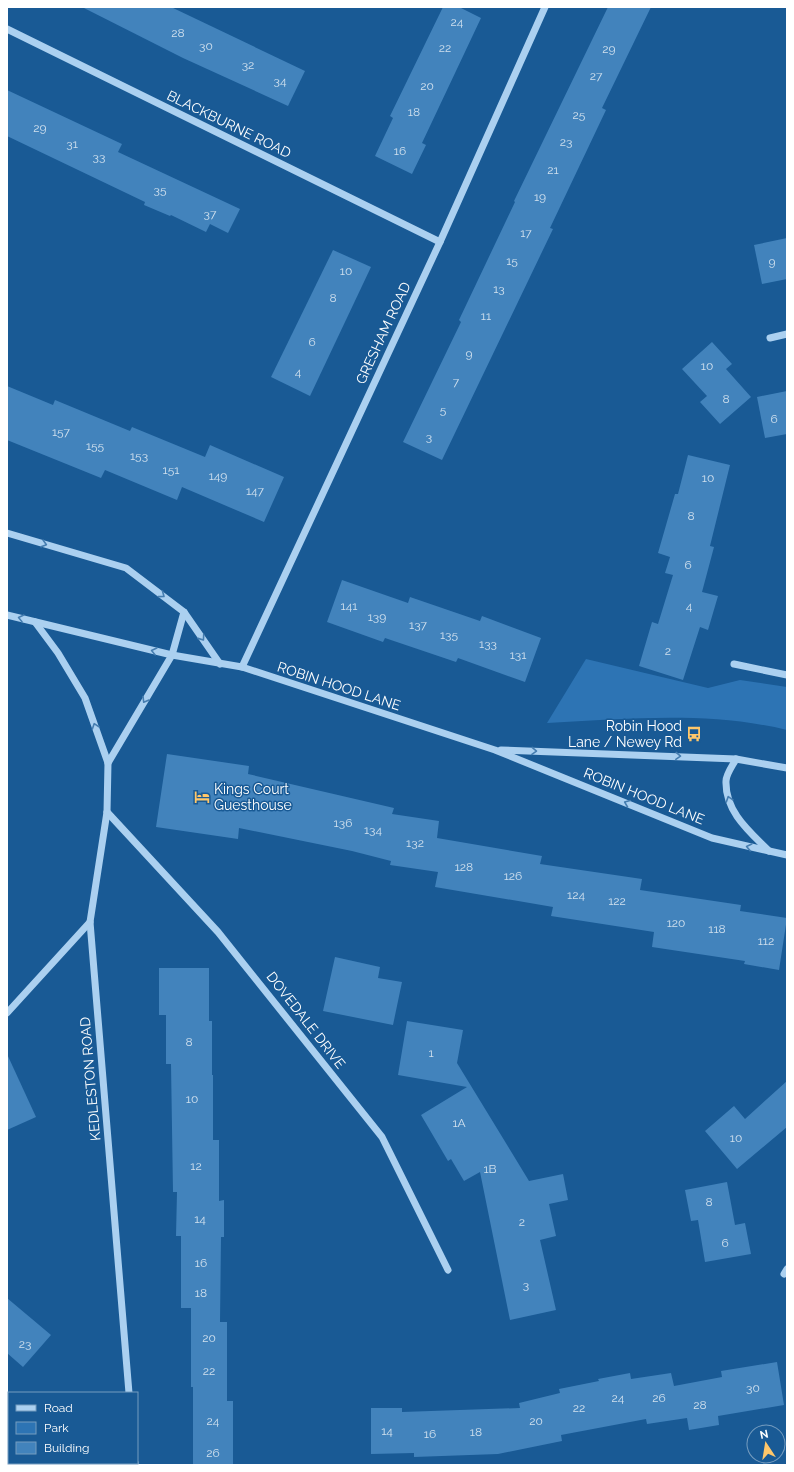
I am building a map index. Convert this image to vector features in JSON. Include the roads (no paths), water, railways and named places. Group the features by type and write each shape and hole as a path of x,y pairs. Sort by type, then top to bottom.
{"street":[{"name":"GRESHAM ROAD","path":"242,668 440,242 545,7"},
{"name":"BLACKBURNE ROAD","path":"7,29 440,242"},
{"path":"770,338 787,334"},
{"path":"7,533 126,568 184,612 220,664"},
{"name":"KEDLESTON ROAD","path":"108,763 172,655 184,612"},
{"name":"ROBIN HOOD LANE","path":"7,615 172,655 242,668 495,750 712,838 787,855"},
{"name":"KEDLESTON ROAD","path":"35,622 58,653 85,698 108,763 107,812 90,922 129,1392"},
{"path":"734,664 787,675"},
{"name":"ROBIN HOOD LANE","path":"495,750 736,759 787,768"},
{"path":"736,759 726,780 728,799 740,821 769,851"},
{"name":"DOVEDALE DRIVE","path":"107,812 218,932 382,1137 448,1270"},
{"path":"7,1013 90,922"}],"place":[{"name":"Robin Hood Lane / Newey Rd","path":"694,734"},
{"name":"Kings Court Guesthouse","path":"202,797"}]}
